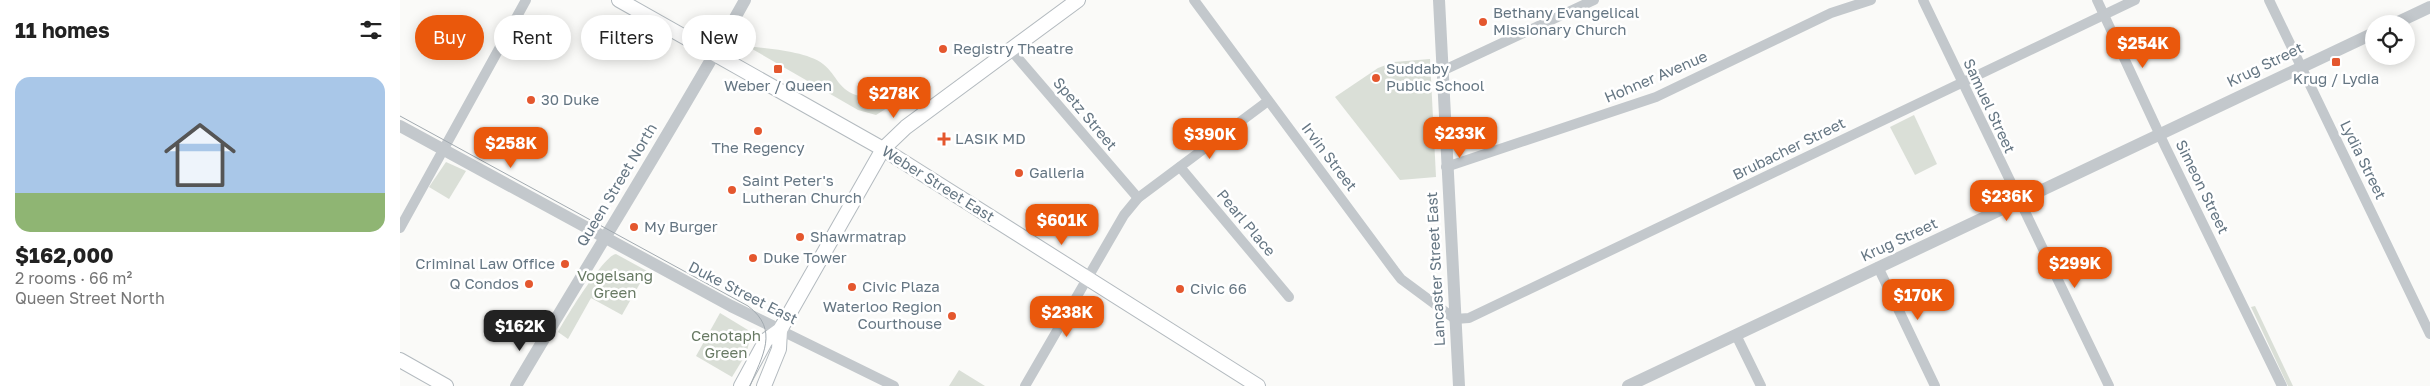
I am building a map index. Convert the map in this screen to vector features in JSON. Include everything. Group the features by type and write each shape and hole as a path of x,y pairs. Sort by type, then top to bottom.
{"main road":[{"name":"Weber Street East","path":"619,0 682,36"},
{"path":"742,386 766,340 780,330 884,150 906,127 1078,0"},
{"name":"Weber Street East","path":"725,60 884,150 1258,386"},
{"path":"764,386 779,349 780,330"},
{"path":"400,360 446,386"}],"street":[{"path":"400,228 526,0"},
{"name":"Queen Street North","path":"736,15 745,0"},
{"name":"Irvin Street","path":"1194,0 1402,279 1454,319"},
{"name":"Lancaster Street East","path":"1439,0 1458,386"},
{"path":"1442,72 1594,0"},
{"name":"Hohner Avenue","path":"1446,168 1656,96 1831,13 1871,0"},
{"name":"Samuel Street","path":"1923,0 2109,386"},
{"name":"Simeon Street","path":"2097,0 2160,135 2282,386"},
{"name":"Brubacher Street","path":"1454,319 1469,318 2135,0"},
{"name":"Lydia Street","path":"2269,0 2430,334"},
{"path":"2414,15 2430,8"},
{"name":"Krug Street","path":"1628,386 2160,135 2300,66 2365,37"},
{"name":"Spetz Street","path":"1010,49 1138,198"},
{"name":"Queen Street North","path":"516,386 570,293 606,239 710,60"},
{"path":"1026,386 1124,215 1138,198 1268,101"},
{"name":"Duke Street East","path":"400,126 442,150 508,183 730,306 894,386"},
{"name":"Pearl Place","path":"1180,168 1289,298"},
{"path":"1878,267 1935,386"},
{"path":"1736,335 1761,386"}],"green space":[{"path":"756,47 786,51 816,60 828,69 847,91 860,96 881,79 900,100 876,115 858,110 756,51"},
{"path":"1430,59 1436,177 1400,180 1335,97 1378,68 1394,62"},
{"path":"1914,115 1937,164 1915,175 1890,127"},
{"path":"446,162 466,171 449,199 429,187"},
{"name":"Vogelsang Green","path":"616,254 647,271 622,315 591,298 568,339 558,332 594,276 610,257"},
{"path":"2255,306 2293,386 2288,386 2251,307"},
{"name":"Cenotaph Green","path":"720,313 748,330 751,336 746,354 732,377 696,356"},
{"path":"959,370 985,386 949,386"}],"tram line":[{"path":"400,116 748,306 764,324 766,334 763,354 750,386"}],"place":[{"name":"Bethany Evangelical Missionary Church","path":"1483,22"},
{"name":"Registry Theatre","path":"943,49"},
{"name":"Krug / Lydia","path":"2336,62"},
{"name":"Weber / Queen","path":"778,69"},
{"name":"Suddaby Public School","path":"1376,78"},
{"name":"30 Duke","path":"531,100"},
{"name":"The Regency","path":"758,131"},
{"name":"LASIK MD","path":"944,139"},
{"name":"Galleria","path":"1019,173"},
{"name":"Saint Peter's Lutheran Church","path":"732,190"},
{"name":"My Burger","path":"634,227"},
{"name":"Shawrmatrap","path":"800,237"},
{"name":"Duke Tower","path":"753,258"},
{"name":"Criminal Law Office","path":"565,264"},
{"name":"Q Condos","path":"529,284"},
{"name":"Civic Plaza","path":"852,287"},
{"name":"Civic 66","path":"1180,289"},
{"name":"Waterloo Region Courthouse","path":"952,316"}]}
